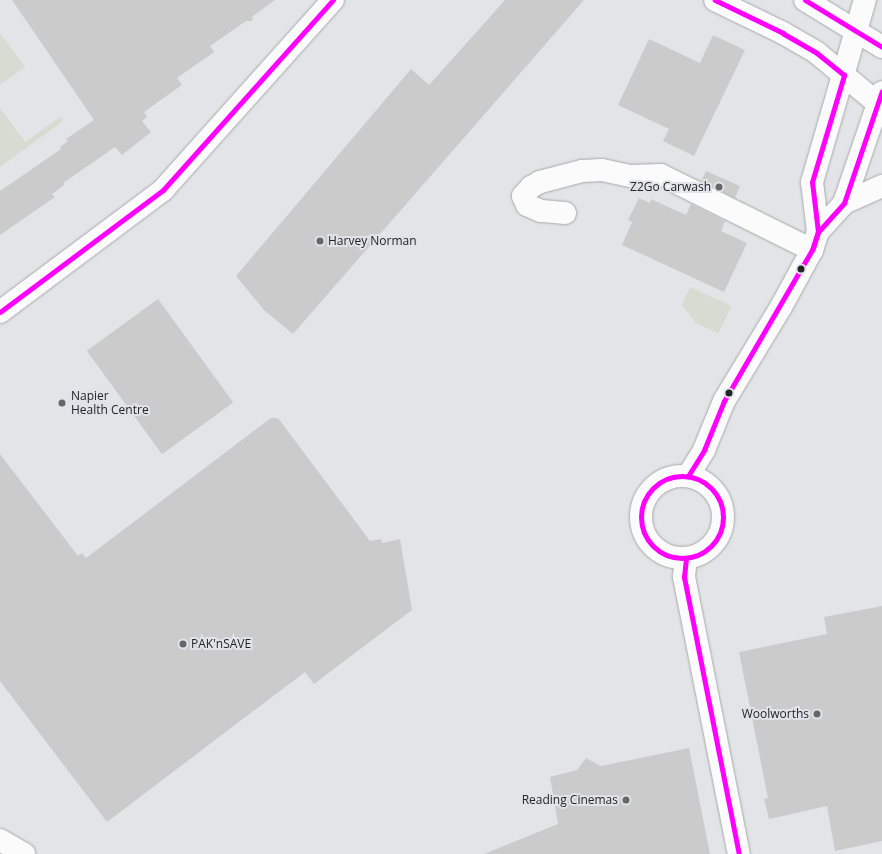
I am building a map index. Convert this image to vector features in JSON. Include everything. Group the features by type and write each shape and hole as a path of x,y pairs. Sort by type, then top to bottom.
{"main road":[{"path":"0,312 163,190 333,0"},
{"path":"688,476 704,450 724,402 781,307 815,241 844,203 881,100 844,75 817,53 788,36 715,0"},
{"path":"805,0 882,47"},
{"path":"815,241 812,182 865,0"},
{"path":"565,213 541,211 527,205 524,196 531,187 540,182 582,170 602,170 631,176 660,175 815,241"},
{"path":"844,203 882,186"},
{"path":"688,476 704,481 716,493 723,508 723,525 716,541 703,553 686,558 669,556 654,547 644,532 641,515 645,498 656,485 671,477 688,476"},
{"path":"686,558 684,578 739,854"},
{"path":"0,840 24,854"}],"shaded area":[{"path":"0,33 25,67 0,85"},
{"path":"0,108 25,142 60,117 63,121 0,167"},
{"path":"690,287 732,306 718,333 696,323 682,305"}],"building":[{"path":"12,0 275,0 253,16 252,21 246,21 210,46 214,52 177,78 182,85 144,112 147,117 142,121 151,132 122,155 115,147 63,183 64,185 52,194 55,197 0,235 0,191 61,149 60,147 68,141 66,139 94,120"},
{"path":"505,0 584,0 293,334 264,310 236,276 411,69 429,85"},
{"path":"713,35 745,50 694,156 663,141 669,129 618,105 649,39 700,63"},
{"name":"Z2Go Carwash","path":"706,171 740,186 735,198 701,181"},
{"path":"639,198 650,203 651,199 686,215 691,204 725,221 721,231 747,243 724,292 622,245 632,222 628,220"},
{"path":"158,299 233,403 162,454 87,351"},
{"name":"PAK'nSAVE","path":"271,418 278,418 370,541 381,539 382,543 400,539 412,610 314,684 305,672 107,822 0,681 0,454 78,556 82,553 86,558"},
{"name":"Woolworths","path":"882,606 882,841 835,851 827,806 769,819 764,799 768,798 739,652 827,634 824,617"},
{"name":"Reading Cinemas","path":"689,748 710,854 484,854 558,824 550,777 577,770 586,758 601,766"}],"transit line":[{"path":"0,312 163,190 333,0"},
{"path":"688,476 704,450 724,401 812,250 818,232 812,182 844,75 817,53 783,33 715,0"},
{"path":"805,0 882,47"},
{"path":"813,248 818,232 844,203 882,91"},
{"path":"682,476 698,479 711,488 720,501 723,517 720,533 711,546 698,555 682,558 666,555 653,546 644,533 641,517 644,501 653,488 666,479 682,476"},
{"path":"686,558 684,577 739,854"}],"place":[{"name":"Z2Go Carwash","path":"719,187"},
{"name":"Harvey Norman","path":"320,241"},
{"name":"Napier Health Centre","path":"62,403"},
{"name":"PAK'nSAVE","path":"183,644"},
{"name":"Woolworths","path":"817,714"},
{"name":"Reading Cinemas","path":"626,800"}]}
